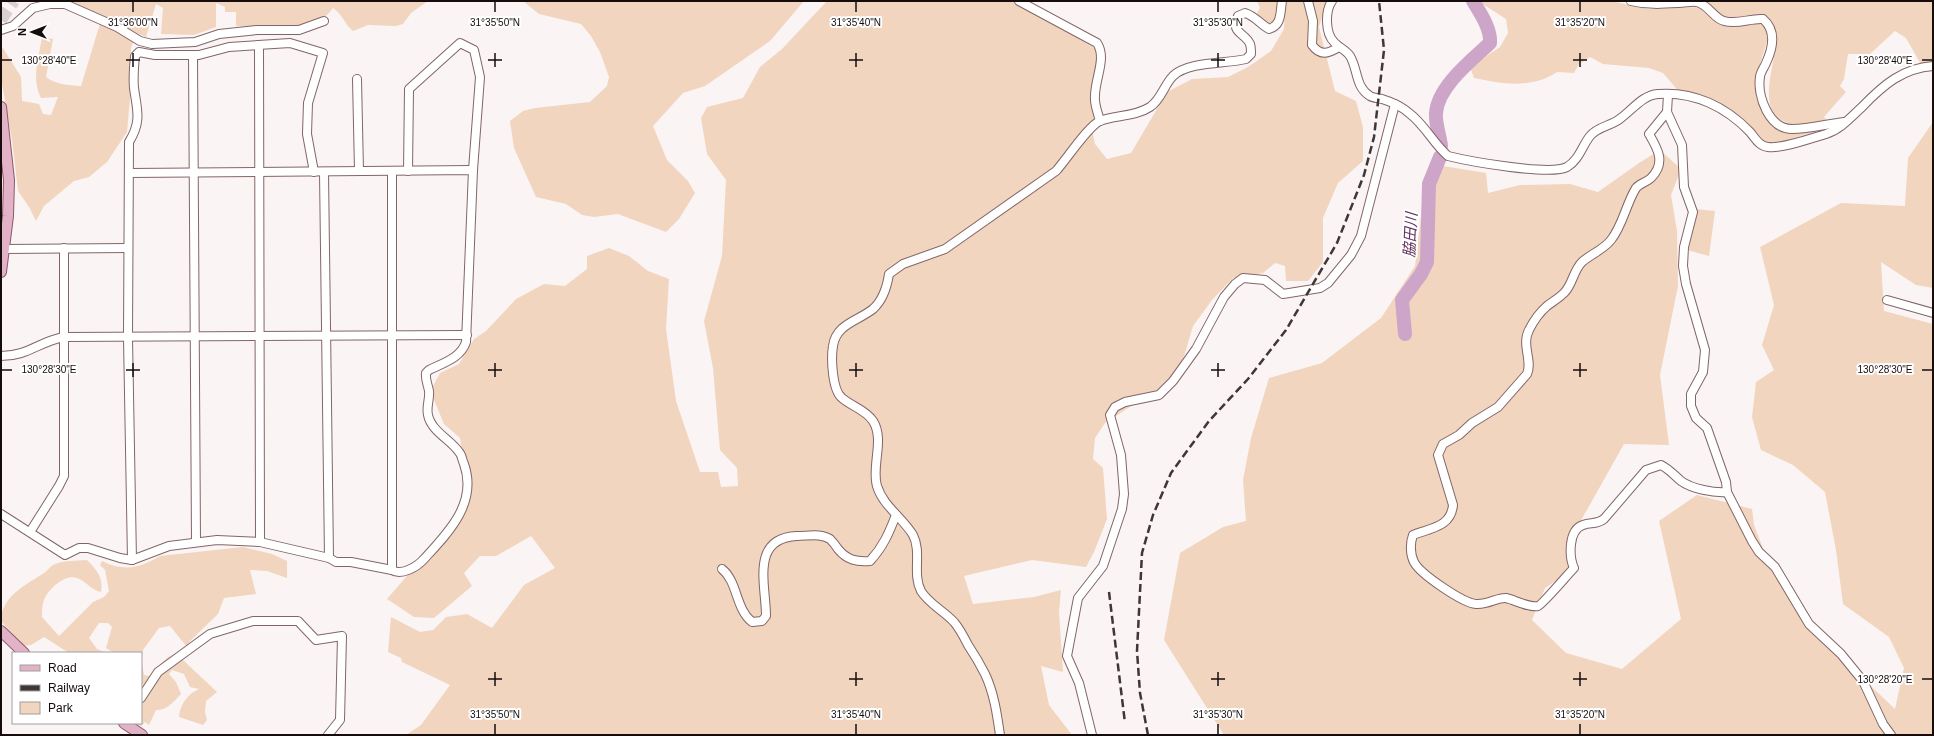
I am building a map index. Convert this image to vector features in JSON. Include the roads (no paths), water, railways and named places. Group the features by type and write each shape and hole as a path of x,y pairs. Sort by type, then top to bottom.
{"main road":[{"path":"1,107 9,180 8,216 1,272"},
{"path":"1,631 23,652"},
{"path":"130,725 142,735"}],"street":[{"path":"1019,1 1097,42 1100,48 1101,56 1095,100 1100,121"},
{"path":"1000,735 992,690 985,673 955,623 929,600 921,590 918,578 916,542 912,533 885,502 877,487 875,475 877,443 876,428 873,420 836,392 832,363 833,345 836,334 842,327 859,319 874,308 887,288 889,274 903,264 945,249 1056,171 1088,130 1100,121 1139,112 1151,107 1158,99 1172,76 1179,72 1196,66 1246,59 1251,54 1250,44 1235,26 1238,16 1246,13 1252,15 1263,26 1269,29 1275,27 1279,22 1282,1"},
{"path":"1308,1 1313,21 1312,44 1320,53 1326,54 1338,47"},
{"path":"1332,1 1329,6 1328,30 1332,40 1338,47 1350,55 1361,87 1370,96 1395,104 1409,113 1424,126 1437,147 1448,156 1546,171 1566,167 1580,153 1591,135 1598,129 1620,120 1642,100 1652,95 1699,98 1727,112 1757,142 1767,147 1779,146 1828,133 1848,122 1869,100 1901,74 1918,67 1933,66"},
{"path":"1630,1 1653,5 1697,2 1707,6 1714,15 1723,21 1737,23 1753,18 1763,19 1771,26 1772,37 1770,55 1760,77 1761,93 1766,110 1775,122 1782,127 1791,129 1848,122"},
{"path":"1,30 13,26 33,8 50,4 65,4 117,27 140,41 152,44 195,42 219,34 257,30 299,30 324,21"},
{"path":"132,560 128,248 129,142 135,133 139,115 134,88 135,56 139,52 155,55 193,55 229,47 290,43 323,53 308,103 307,134 314,172"},
{"path":"1,514 65,555 79,548 88,548 120,558 132,560 170,546 217,540 260,542 329,558 336,562 351,562 396,572 405,571 420,564 446,535 460,515 466,501 467,472 460,452 436,429 428,416 429,391 425,378 426,373 429,370 457,357 464,349 467,335 473,170 480,77 474,50 460,43 409,88 408,171"},
{"path":"259,45 260,542"},
{"path":"193,55 196,542"},
{"path":"357,79 359,171"},
{"path":"1668,95 1667,112 1682,146 1684,154 1684,187 1693,212 1684,247 1683,266 1686,284 1705,350 1703,372 1691,394 1691,406 1696,418 1707,428 1726,482 1727,492 1752,541 1759,552 1775,567 1809,624 1841,654 1863,680 1883,724 1891,735"},
{"path":"1092,735 1079,683 1067,656 1078,598 1103,566 1122,509 1124,494 1121,455 1110,415 1115,407 1125,402 1159,395 1169,386 1196,349 1224,297 1234,284 1243,278 1265,280 1284,294 1320,288 1328,283 1351,255 1361,236 1395,104"},
{"path":"1667,112 1649,134 1659,152 1660,163 1656,171 1651,178 1637,187 1611,239 1604,247 1581,263 1576,269 1564,294 1546,307 1528,331 1525,340 1529,370 1527,374 1498,407 1472,423 1440,448 1438,455 1453,505 1452,512 1446,523 1413,535 1411,540 1413,561 1418,568 1433,580 1471,603 1488,604 1503,598 1536,607 1542,605 1559,582 1574,568 1570,550 1576,530 1582,525 1598,524 1604,519 1646,470 1661,465 1669,469 1681,481 1688,484 1715,492 1727,492"},
{"path":"129,173 473,170"},
{"path":"392,171 392,570"},
{"path":"324,172 329,558"},
{"path":"30,532 60,486 64,476 64,248"},
{"path":"4,249 128,248"},
{"path":"1887,300 1933,313"},
{"path":"1,356 23,354 44,342 64,337 128,338 467,335"},
{"path":"722,569 728,574 741,610 752,622 762,621 766,616 763,566 769,550 775,541 786,537 822,536 831,540 850,560 859,562 870,561 888,538 896,515"},
{"path":"142,696 158,672 210,634 253,621 298,621 316,640 342,636 340,720 328,735"}],"waterway":[{"name":"脇田川","path":"1441,146 1436,121 1438,103 1449,83 1490,43 1487,26 1473,1"},
{"name":"脇田川","path":"1405,334 1402,300 1421,274 1427,262 1429,184 1440,157"}],"tunnel":[{"path":"1,20 14,1"}],"railway":[{"path":"1148,735 1140,693 1137,651 1142,553 1153,515 1171,473 1209,421 1248,379 1286,330 1337,243 1364,175 1374,137 1384,50 1379,1"},
{"path":"1109,592 1125,723"}]}
